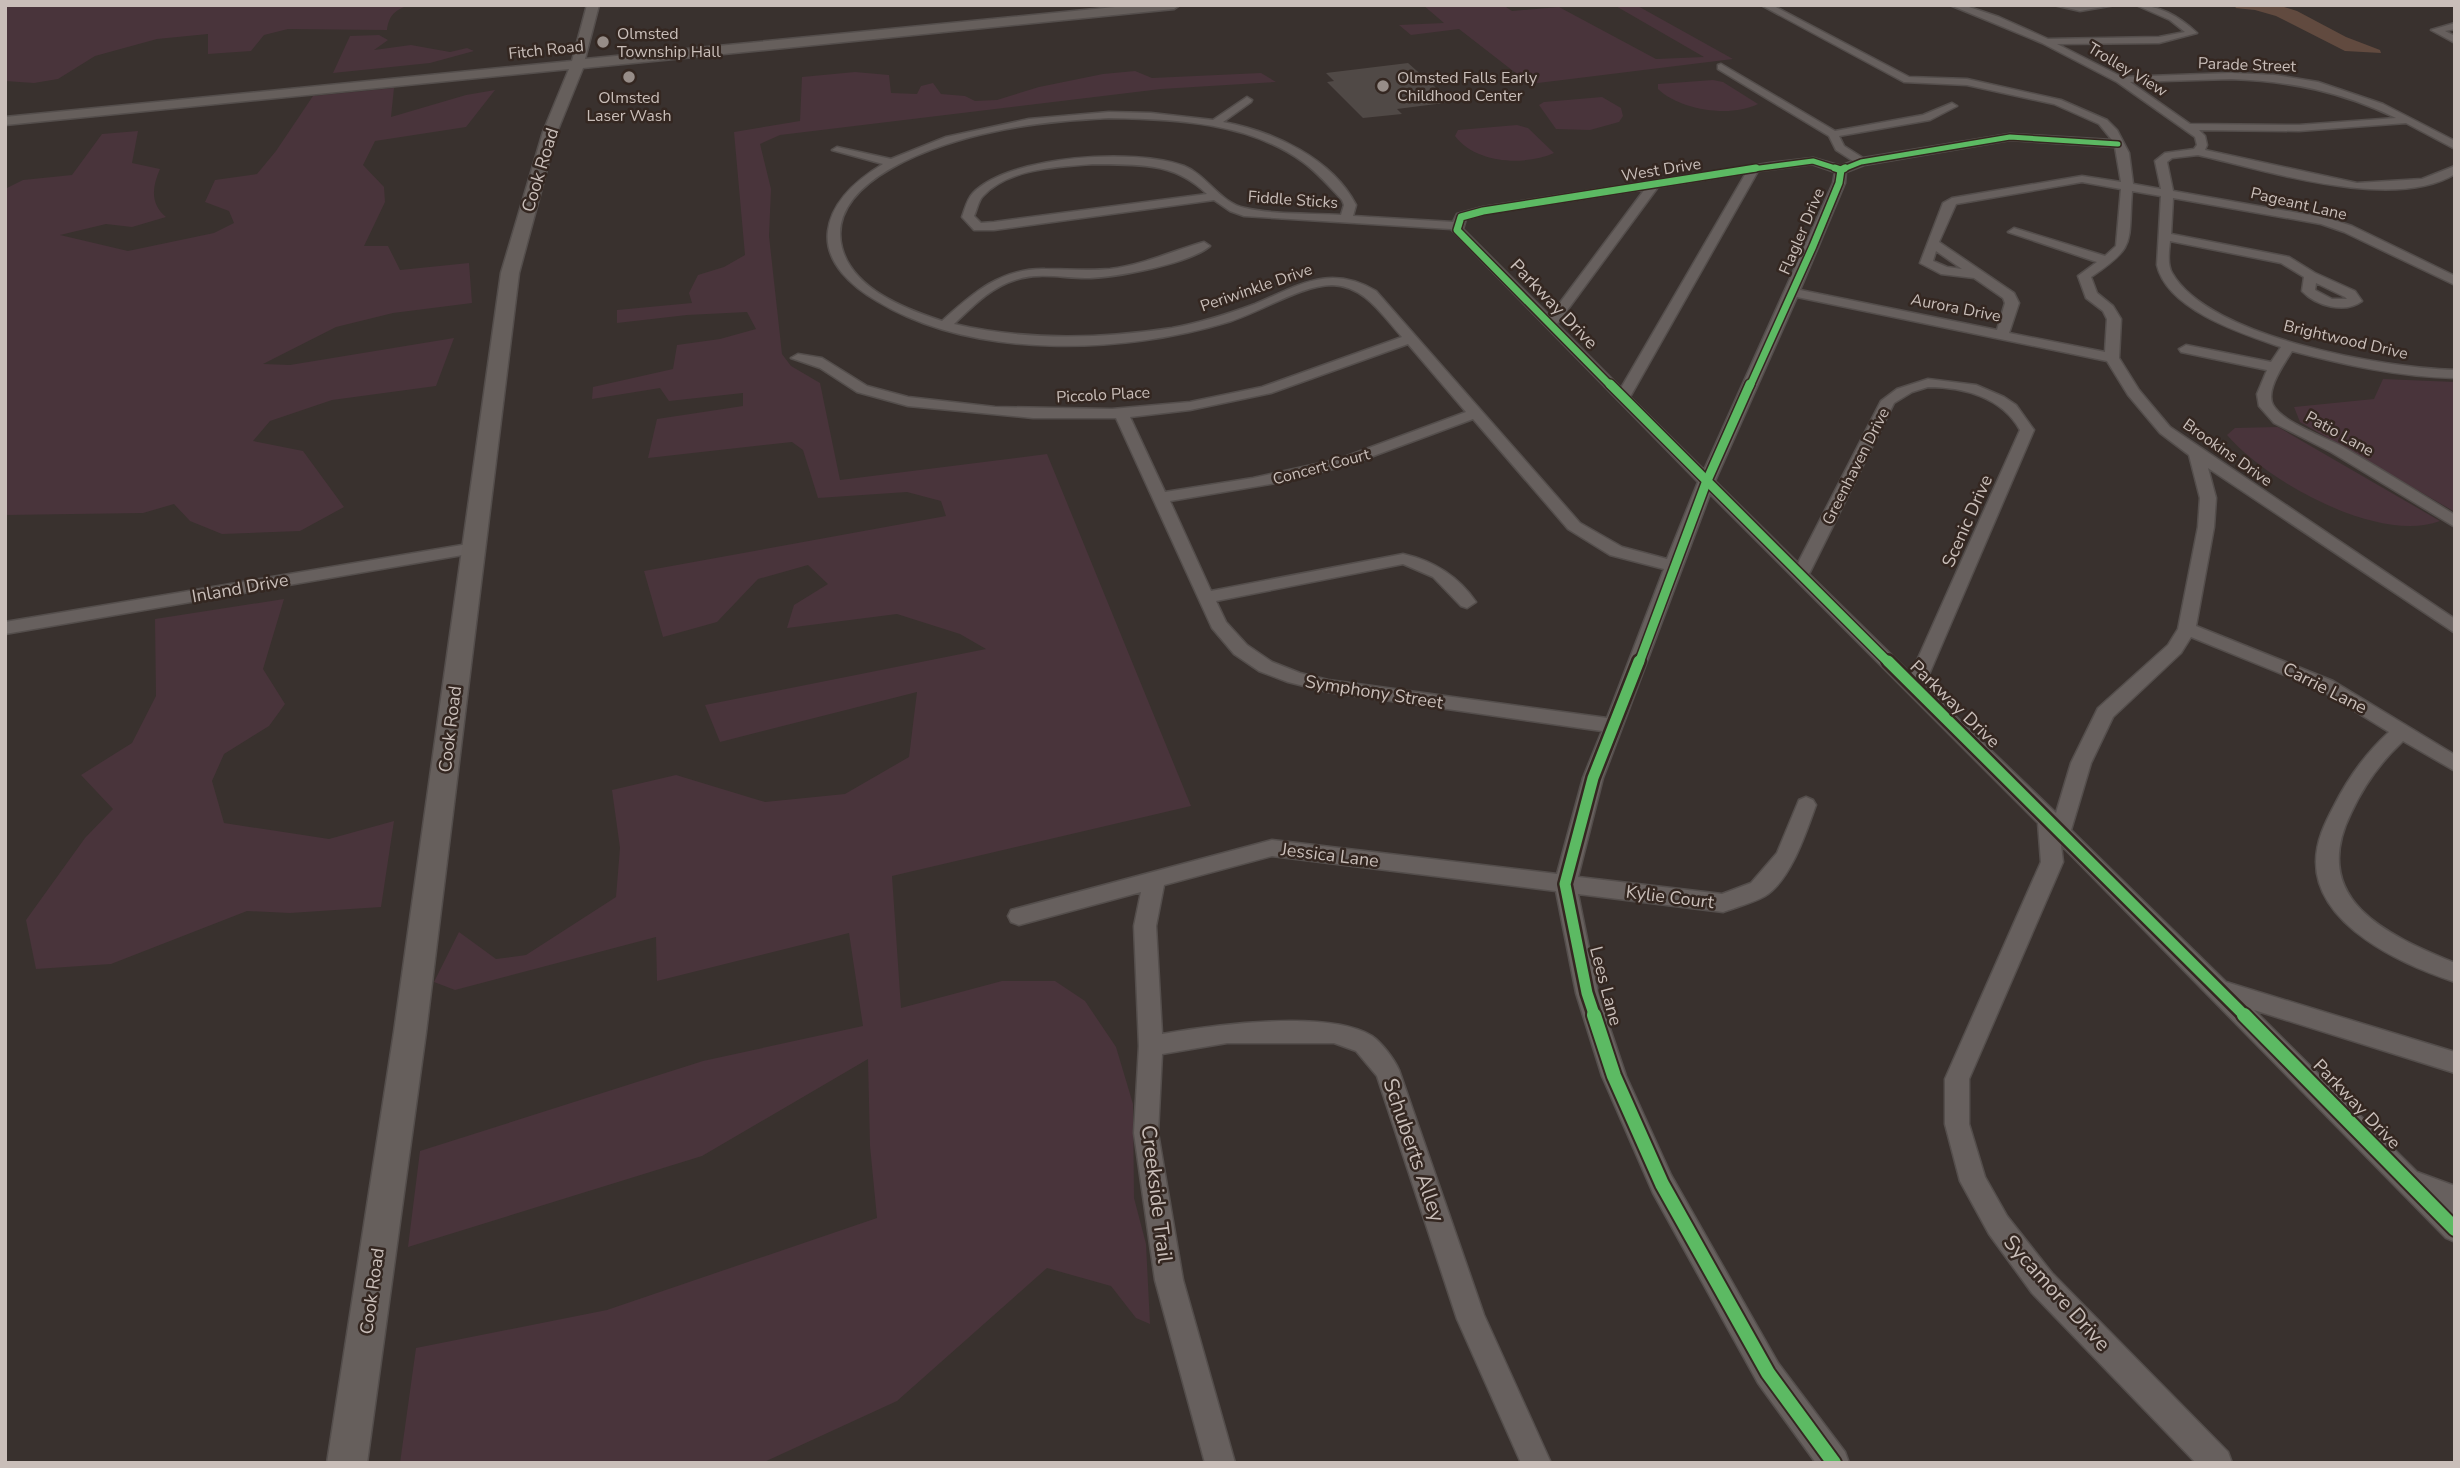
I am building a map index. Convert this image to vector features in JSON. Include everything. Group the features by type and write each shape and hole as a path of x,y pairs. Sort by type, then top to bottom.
{"street":[{"name":"Cook Road","path":"347,1463 405,1071 510,272 550,132 578,63 593,5"},
{"name":"Fitch Road","path":"5,121 1174,5"},
{"path":"1765,5 1907,80 1967,82 2057,102 2103,122 2112,130 2124,153 2127,185 2122,246 2115,255 2084,276 2091,295 2108,309 2114,319 2112,359"},
{"name":"Trolley View","path":"1954,5 1996,19 2045,41 2120,80 2191,127"},
{"path":"2058,5 2080,8 2111,5"},
{"path":"2045,41 2159,40 2192,33 2173,18 2140,5"},
{"path":"2455,26 2436,30 2455,40"},
{"path":"1721,66 1833,134 1840,148 1861,162"},
{"name":"Parade Street","path":"2120,80 2203,77 2296,80 2334,90 2407,120 2455,146"},
{"path":"1214,124 1247,100"},
{"path":"1833,134 1926,118 1952,106"},
{"name":"Periwinkle Drive","path":"1346,218 1350,205 1347,199 1316,166 1300,154 1263,137 1214,124 1134,116 1056,119 968,134 892,163 863,184 846,203 835,225 835,247 846,269 875,296 917,316 945,325 1036,339 1132,337 1210,323 1259,307 1304,285 1330,281 1357,286 1367,291 1564,515 1586,535 1631,557 1674,566"},
{"path":"2191,127 2299,128 2407,120"},
{"path":"2191,127 2200,136 2202,145 2198,152"},
{"name":"Flagler Drive","path":"1706,483 1792,292 1839,183 1841,170 1861,162 2010,137 2119,144"},
{"path":"837,150 892,163"},
{"path":"2167,192 2161,161 2169,155 2198,152 2357,186 2382,187 2434,179 2455,169"},
{"name":"Fiddle Sticks","path":"1216,196 978,227 970,221 968,212 972,200 982,190 1017,173 1065,163 1115,159 1159,163 1192,174 1206,184 1226,206 1244,212 1458,226"},
{"name":"West Drive","path":"1458,226 1461,217 1483,211 1813,160 1841,170"},
{"path":"1622,398 1753,170"},
{"name":"Pageant Lane","path":"1933,243 1947,205 1952,201 2082,179 2323,221 2348,229 2455,281"},
{"path":"1550,325 1653,186"},
{"name":"Brightwood Drive","path":"2167,192 2164,271 2175,288 2213,315 2288,347 2425,374 2455,374"},
{"name":"Parkway Drive","path":"1458,226 1457,230 1706,483 2221,989 2455,1229"},
{"path":"2014,232 2105,260"},
{"path":"2166,237 2285,260 2311,276"},
{"path":"1978,274 1933,268 1926,263 1933,243 1978,274 2009,296 2012,303 2002,334"},
{"path":"945,325 1000,281 1013,276 1035,272 1117,272 1154,264 1204,246"},
{"name":"Aurora Drive","path":"1792,292 2112,359"},
{"name":"Piccolo Place","path":"798,358 809,358 826,364 840,377 865,390 921,403 1030,414 1121,412 1187,405 1263,390 1321,373 1381,347 1411,339"},
{"name":"Patio Lane","path":"2288,347 2275,367 2264,394 2266,406 2279,420 2336,449 2455,522"},
{"path":"2186,349 2275,367"},
{"name":"Brookins Drive","path":"2112,359 2133,392 2165,429 2196,453 2455,627"},
{"name":"Greenhaven Drive","path":"1800,576 1888,401 1909,387 1928,383 1976,391"},
{"name":"Scenic Drive","path":"1914,689 2027,430 2015,410 1976,391"},
{"name":"Symphony Street","path":"1121,412 1218,624 1238,649 1253,660 1296,679 1361,692 1614,726"},
{"name":"Concert Court","path":"1160,498 1236,487 1316,469 1382,449 1476,414"},
{"path":"2054,825 2105,713 2175,649 2187,629 2206,527 2208,498 2196,453"},
{"name":"Lees Lane","path":"1706,483 1593,778 1565,884 1587,993 1614,1076 1662,1184 1768,1373 1834,1463"},
{"name":"Inland Drive","path":"5,628 474,548"},
{"path":"1206,597 1403,559 1433,568 1444,575 1467,602"},
{"name":"Carrie Lane","path":"2187,629 2326,685 2455,764"},
{"path":"2403,731 2376,753 2333,820 2326,856 2333,892 2374,936 2410,955 2455,973"},
{"name":"Kylie Court","path":"1565,884 1723,903 1759,888 1786,858 1805,805"},
{"name":"Sycamore Drive","path":"2054,825 2052,862 1957,1079 1957,1124 1973,1181 1998,1225 2042,1283 2217,1463"},
{"name":"Jessica Lane","path":"1019,916 1272,848 1565,884"},
{"name":"Creekside Trail","path":"1155,878 1145,926 1151,1046 1146,1133 1168,1280 1220,1463"},
{"path":"2221,989 2455,1063"},
{"name":"Schuberts Alley","path":"1151,1046 1227,1033 1334,1033 1364,1044 1387,1070 1471,1319 1536,1463"},
{"path":"2409,1181 2455,1198"}],"shaded area":[{"path":"5,5 409,5 394,14 389,20 387,30 288,29 264,35 251,51 208,54 208,34 157,39 95,56 58,79 34,83 5,81"},
{"path":"1423,5 1503,5 1512,11 1559,7 1656,59 1704,57 1614,5 1636,5 1733,59 1530,84 1459,29 1411,35 1399,25 1444,23"},
{"path":"2239,5 2278,5 2297,11 2346,37 2380,50 2381,53 2345,51 2276,16 2235,8"},
{"path":"379,35 388,40 374,50 411,45 450,52 467,48 474,51 430,63 333,73 350,36"},
{"path":"1135,71 1152,78 1261,73 1276,82 1161,89 780,135 760,144 771,189 769,236 782,354 791,366 820,383 840,480 1047,454 1191,806 892,876 901,1008 1002,981 1055,981 1085,1001 1116,1047 1133,1104 1134,1198 1146,1244 1150,1324 1136,1318 1111,1286 1047,1268 897,1401 762,1463 400,1463 416,1348 607,1310 877,1218 870,1146 868,1059 702,1156 408,1247 420,1151 703,1061 863,1026 849,933 657,981 656,937 455,990 434,982 459,932 496,959 526,955 616,897 620,848 612,790 676,775 765,802 845,794 909,757 917,692 720,742 705,705 986,649 960,634 897,614 787,628 794,605 828,584 808,565 758,579 717,622 663,637 644,571 946,516 941,501 907,492 818,498 803,450 792,442 648,458 657,419 743,406 743,393 669,401 660,388 592,399 593,387 673,369 677,345 720,339 756,329 747,312 617,323 617,310 692,303 689,293 698,275 724,267 745,255 734,132 800,121 802,77 855,72 889,75 891,93 917,94 921,86 933,83 941,94 965,96 975,101 997,100 1039,87 1103,74"},
{"path":"1713,80 1723,82 1758,104 1734,111 1706,110 1679,102 1658,89 1658,84"},
{"path":"394,88 391,117 466,95 495,90 466,127 375,141 363,165 384,187 385,202 364,246 388,246 400,270 469,263 472,303 393,313 336,327 263,364 290,365 454,338 436,386 332,400 270,421 253,441 303,451 344,507 300,531 222,534 190,521 174,504 143,513 5,515 5,189 23,180 72,175 102,134 138,131 132,163 160,169 154,195 157,207 166,217 132,227 106,224 60,235 128,251 214,233 234,223 229,211 205,202 215,180 257,174 313,96"},
{"path":"1602,97 1621,108 1623,116 1619,122 1590,130 1556,129 1539,105 1544,102"},
{"path":"1517,125 1528,128 1554,153 1529,160 1502,160 1475,152 1455,136 1458,130"},
{"path":"2383,379 2455,382 2455,512 2300,422 2294,407 2374,399"},
{"path":"2278,427 2440,521 2415,526 2387,524 2326,504 2269,472 2227,435 2235,428"},
{"path":"284,599 263,669 285,704 269,726 224,754 212,781 224,823 329,839 394,821 381,907 290,913 247,911 111,964 36,969 26,920 85,838 113,809 81,775 132,743 156,696 155,619"}],"building":[{"name":"Olmsted Falls Early Childhood Center","path":"1408,63 1452,102 1397,109 1402,114 1363,118 1327,82 1334,81 1326,73"}],"cycle path":[{"path":"1834,1463 1768,1373 1662,1184 1614,1076 1587,993 1565,884 1593,778 1641,657 1673,566 1706,483 1813,246 1839,183 1841,170 1861,162 2010,137 2118,144"},
{"path":"1841,170 1813,161 1770,166 1483,211 1461,217 1457,230 2455,1229"}],"place":[{"name":"Olmsted Township Hall","path":"603,42"},
{"name":"Olmsted Laser Wash","path":"629,77"},
{"name":"Olmsted Falls Early Childhood Center","path":"1383,86"}]}
